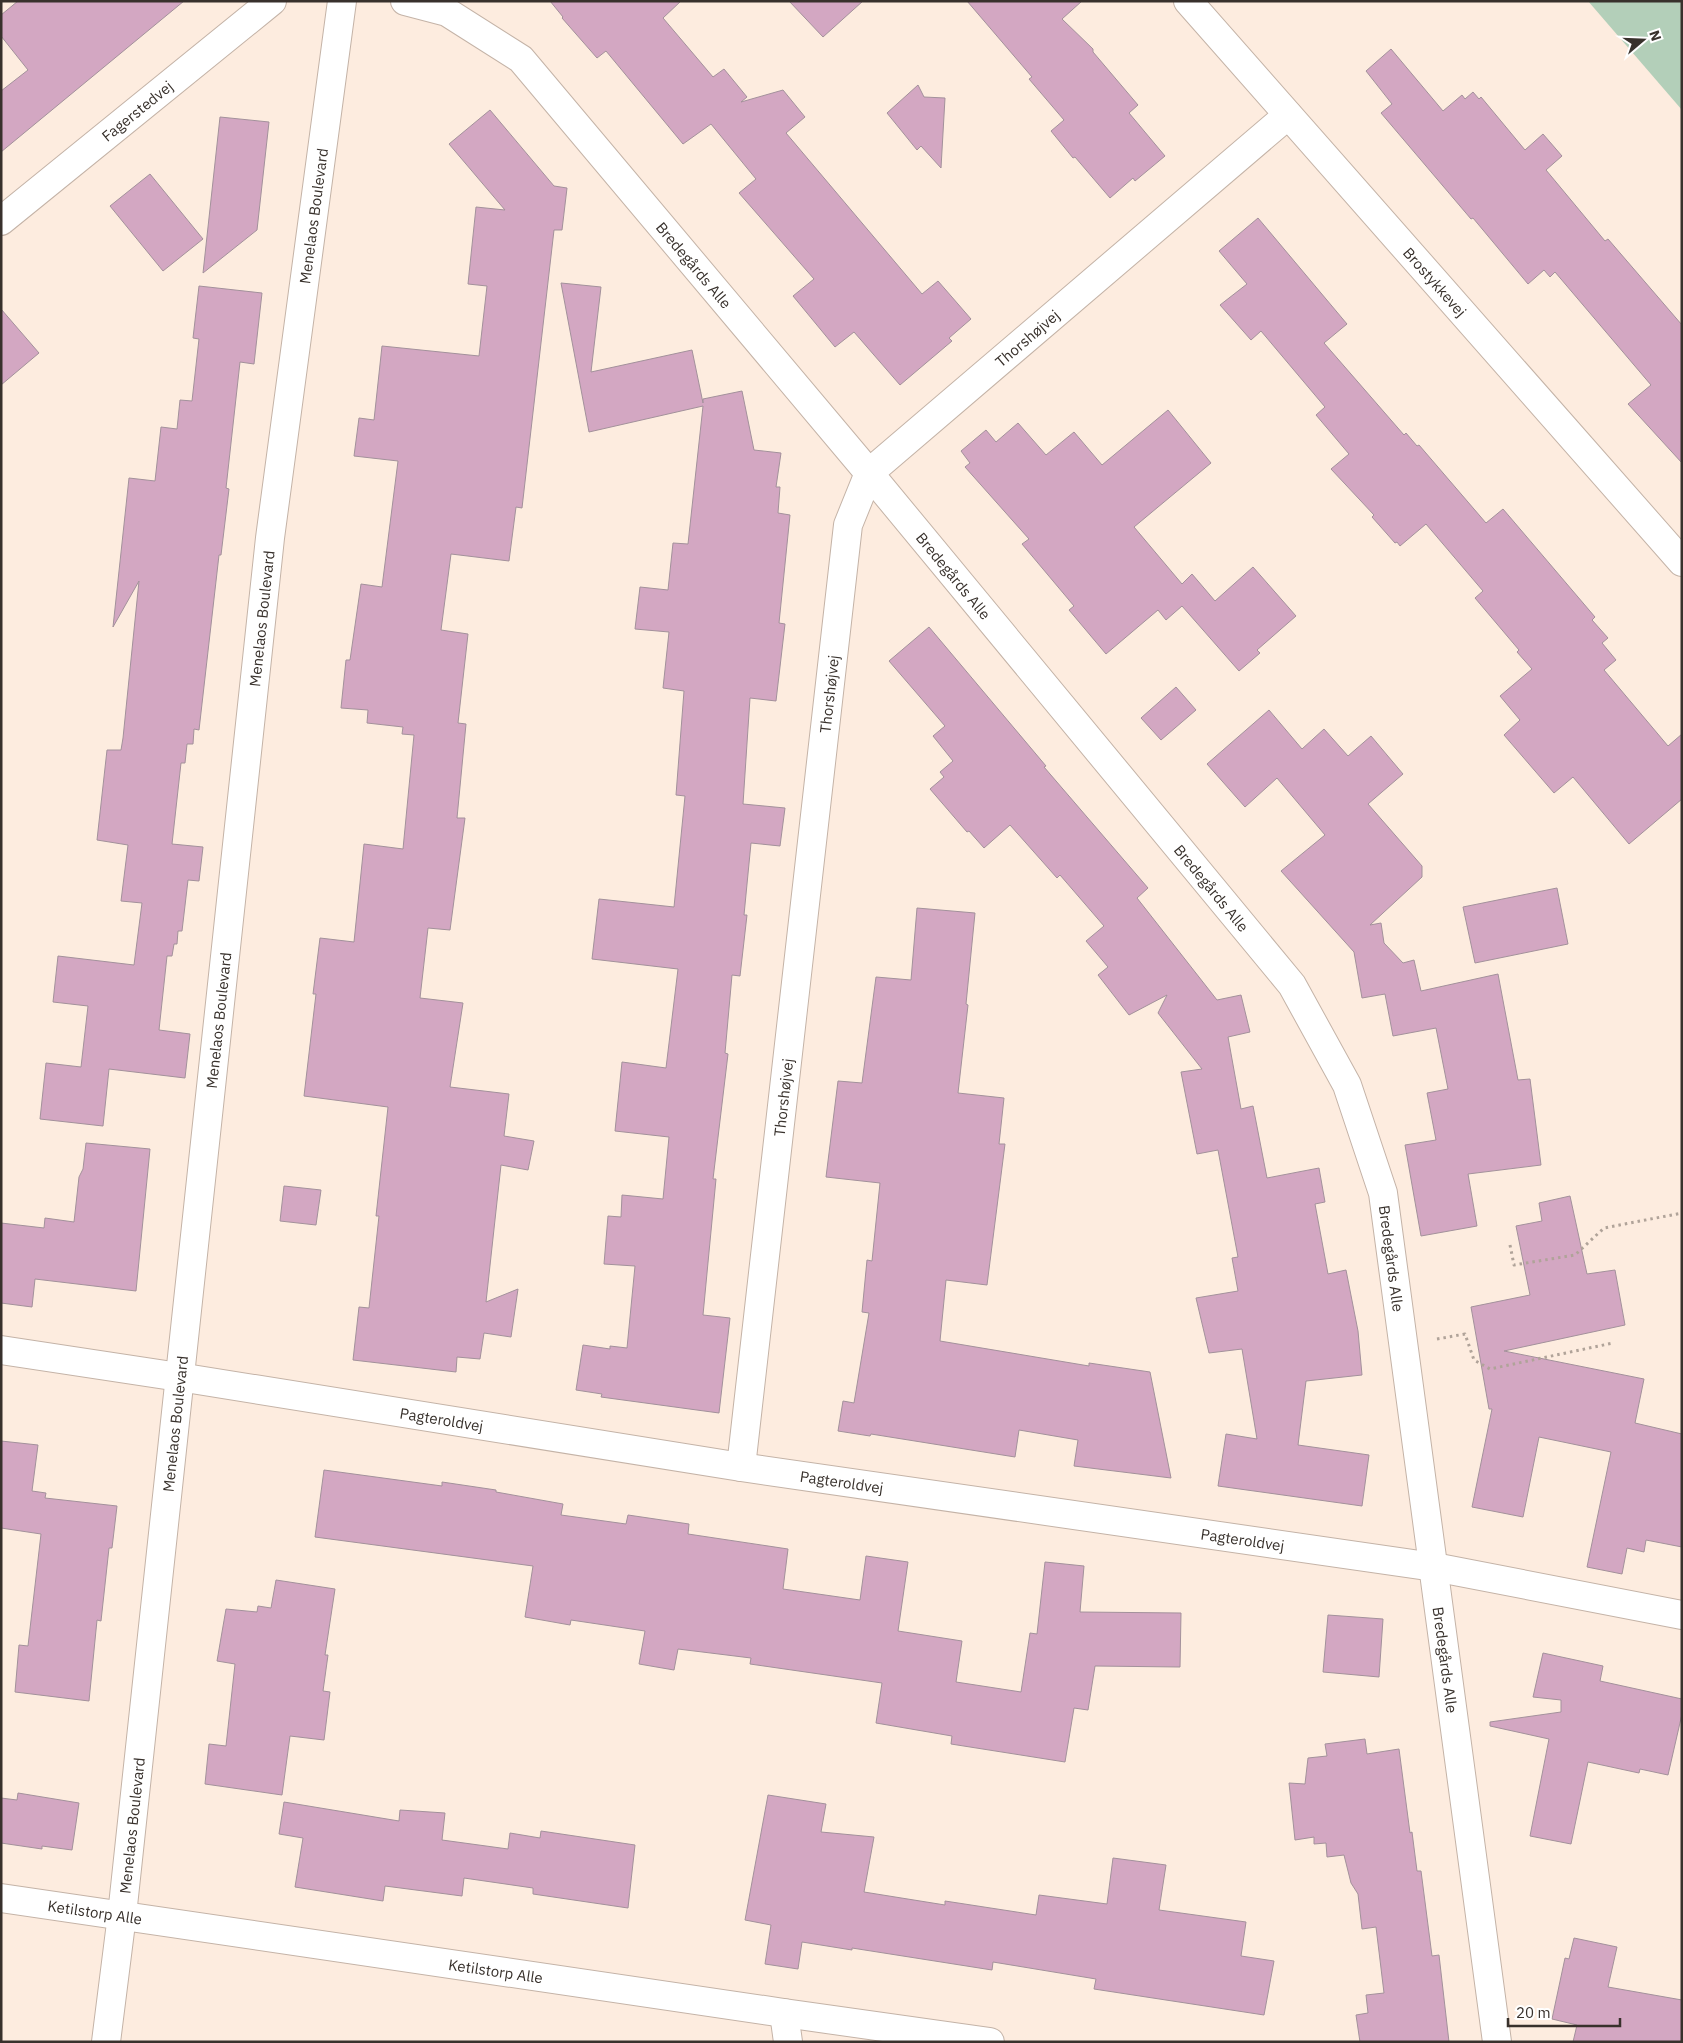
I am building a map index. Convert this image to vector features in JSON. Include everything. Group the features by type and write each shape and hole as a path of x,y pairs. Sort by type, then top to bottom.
{"street":[{"name":"Fagerstedvej","path":"1,222 272,1"},
{"name":"Menelaos Boulevard","path":"106,2042 122,1915 270,538 342,1"},
{"name":"Bredegårds Alle","path":"405,1 447,12 521,59 869,473 1292,985 1347,1085 1383,1193 1497,2042"},
{"name":"Brostykkevej","path":"1188,1 1682,562"},
{"name":"Thorshøjvej","path":"741,1467 848,525 869,473 1288,115"},
{"name":"Pagteroldvej","path":"1,1350 741,1467 1434,1566 1682,1614"},
{"name":"Ketilstorp Alle","path":"1,1898 784,2014 990,2042"},
{"path":"784,2014 788,2042"}],"path":[{"path":"1510,1245 1514,1265 1575,1255 1604,1228 1682,1213"},
{"path":"1404,1345 1465,1334 1474,1360 1490,1369 1613,1343"}],"green space":[{"path":"1588,1 1682,1 1682,110"}],"building":[{"path":"18,1 184,1 1,152 1,91 28,70 1,36 1,15"},
{"path":"550,1 681,1 663,18 713,77 724,69 747,97 741,102 783,90 805,117 786,133 922,294 938,281 971,319 949,338 952,341 900,385 854,332 835,347 793,296 814,279 739,193 756,179 711,124 683,144 606,51 597,58 562,18"},
{"path":"789,1 863,1 823,37"},
{"path":"967,1 1082,1 1062,19 1093,49 1093,52 1138,105 1129,113 1165,156 1135,181 1133,178 1110,198 1051,131 1064,120 1029,79 1032,77"},
{"path":"1391,49 1443,111 1462,95 1465,99 1473,92 1479,99 1481,97 1525,150 1543,134 1562,156 1546,170 1605,241 1608,239 1682,325 1682,463 1628,404 1651,385 1555,272 1550,277 1544,270 1528,284 1381,113 1392,104 1366,71"},
{"path":"918,85 924,97 945,98 941,168 921,146 917,150 887,113"},
{"path":"490,110 554,186 567,188 562,230 554,230 522,508 516,507 509,561 451,554 441,630 468,634 458,723 466,724 457,818 465,818 450,930 428,928 420,998 463,1003 450,1087 509,1094 504,1136 534,1141 528,1170 501,1165 486,1302 518,1289 511,1337 484,1333 480,1359 457,1357 456,1372 353,1360 359,1307 369,1308 379,1216 376,1216 388,1107 304,1096 316,994 313,994 320,938 354,942 364,844 403,849 414,735 402,734 403,727 367,723 368,710 341,708 346,660 350,660 361,584 382,587 398,461 354,456 359,418 374,420 382,346 479,356 487,286 468,284 476,207 505,210 449,144"},
{"path":"220,117 269,122 257,230 203,273"},
{"path":"150,174 203,239 163,271 110,206"},
{"path":"1258,218 1347,324 1324,343 1404,435 1406,433 1417,446 1419,445 1486,523 1503,509 1595,617 1592,620 1608,638 1602,643 1616,660 1604,670 1668,746 1682,734 1682,799 1629,844 1573,777 1554,793 1504,735 1520,720 1500,696 1532,669 1517,652 1519,650 1475,598 1483,591 1426,524 1400,546 1397,542 1395,543 1372,517 1374,515 1331,469 1349,454 1316,415 1325,407 1261,331 1251,340 1220,305 1247,284 1219,251"},
{"path":"561,283 601,287 591,372 692,350 703,403 703,399 742,391 754,450 781,453 776,487 780,487 778,513 790,515 779,623 785,624 776,701 750,698 743,804 785,808 780,846 751,843 744,915 747,915 740,976 732,975 725,1053 728,1054 713,1179 716,1179 703,1315 730,1318 719,1413 601,1397 602,1394 576,1390 583,1345 610,1349 610,1346 627,1348 635,1266 604,1264 608,1216 621,1217 622,1195 663,1199 669,1137 615,1131 622,1062 666,1068 678,969 592,959 599,899 674,907 685,796 676,795 684,691 663,688 669,632 635,629 640,587 668,590 673,543 688,544 703,406 589,432"},
{"path":"199,286 262,293 254,364 240,362 226,488 229,489 221,555 219,555 199,730 194,729 193,744 187,744 185,763 181,763 172,844 203,847 199,881 188,880 182,931 178,931 177,944 174,944 172,956 167,956 159,1030 190,1034 185,1078 109,1069 103,1126 40,1119 46,1063 81,1067 88,1006 53,1002 58,956 134,965 142,903 121,901 128,845 97,840 107,750 121,750 123,738 139,581 113,627 129,478 155,481 161,427 177,429 180,400 192,401 199,339 193,338"},
{"path":"1,309 39,353 1,385"},
{"path":"1168,410 1211,463 1134,527 1182,584 1192,574 1215,601 1253,567 1296,616 1257,650 1260,653 1239,671 1182,606 1166,620 1158,610 1106,654 1069,610 1074,606 1022,544 1029,539 965,467 970,463 961,451 986,430 996,442 1018,423 1046,455 1074,432 1102,465"},
{"path":"929,627 1046,766 1044,767 1148,888 1137,898 1217,1000 1241,995 1250,1032 1228,1037 1241,1109 1253,1106 1267,1178 1319,1168 1325,1202 1315,1204 1328,1274 1346,1270 1358,1331 1362,1375 1306,1381 1298,1445 1369,1455 1362,1506 1218,1486 1226,1434 1257,1439 1242,1349 1209,1353 1196,1298 1238,1291 1232,1258 1238,1257 1218,1150 1197,1154 1181,1072 1202,1069 1158,1013 1167,995 1129,1015 1098,975 1108,967 1086,941 1104,926 1060,875 1057,878 1010,825 984,848 969,831 967,832 930,789 944,777 940,772 953,761 933,736 945,726 889,661"},
{"path":"1176,687 1196,710 1161,740 1141,718"},
{"path":"1269,710 1302,749 1324,729 1348,756 1371,736 1403,774 1368,804 1422,866 1422,877 1370,925 1381,923 1384,943 1403,963 1414,960 1421,991 1498,974 1518,1080 1530,1079 1541,1165 1468,1174 1477,1226 1421,1236 1405,1145 1436,1140 1427,1093 1448,1089 1436,1028 1393,1036 1385,994 1362,998 1354,952 1281,871 1325,835 1277,778 1245,807 1207,764"},
{"path":"1557,888 1568,944 1475,963 1463,907"},
{"path":"917,908 975,913 966,1004 968,1005 958,1093 1004,1098 999,1144 1005,1144 987,1285 946,1280 940,1341 1089,1366 1089,1363 1150,1372 1171,1478 1074,1466 1078,1440 1019,1430 1015,1457 871,1434 870,1436 838,1431 843,1401 854,1403 869,1313 862,1312 867,1260 872,1261 880,1183 826,1177 838,1081 862,1083 876,977 911,980"},
{"path":"86,1143 150,1149 136,1291 35,1279 32,1307 1,1303 1,1223 44,1228 45,1218 74,1222 79,1177 83,1169"},
{"path":"284,1186 321,1190 316,1225 280,1221"},
{"path":"1570,1196 1587,1274 1615,1270 1625,1325 1504,1351 1644,1379 1635,1423 1682,1434 1682,1547 1646,1540 1644,1552 1627,1548 1622,1574 1587,1567 1611,1452 1539,1437 1523,1517 1472,1507 1492,1409 1489,1409 1471,1307 1530,1295 1516,1226 1542,1221 1539,1203"},
{"path":"1,1441 38,1445 32,1491 46,1493 45,1498 117,1506 112,1548 109,1548 101,1621 97,1620 89,1701 15,1692 19,1645 28,1646 41,1534 1,1528"},
{"path":"324,1470 442,1486 442,1482 496,1490 496,1492 563,1504 561,1515 626,1524 628,1515 689,1524 688,1534 788,1549 783,1589 860,1600 866,1556 908,1562 898,1631 962,1641 956,1682 1021,1692 1030,1633 1037,1634 1045,1562 1084,1566 1080,1612 1181,1613 1180,1667 1095,1666 1088,1710 1074,1708 1065,1762 951,1744 952,1736 876,1723 882,1683 750,1664 751,1658 678,1649 674,1670 639,1664 645,1631 571,1620 570,1625 525,1617 533,1566 315,1537"},
{"path":"276,1580 335,1589 325,1655 328,1655 323,1691 330,1692 324,1740 290,1736 282,1795 205,1784 209,1744 226,1746 235,1664 217,1661 226,1609 257,1612 258,1606 271,1608"},
{"path":"1328,1615 1383,1619 1379,1677 1323,1672"},
{"path":"1543,1653 1603,1666 1600,1681 1682,1699 1682,1714 1668,1775 1640,1769 1639,1773 1588,1762 1571,1844 1530,1836 1549,1739 1490,1726 1490,1722 1561,1712 1561,1700 1533,1697"},
{"path":"1365,1739 1367,1754 1399,1749 1410,1833 1412,1832 1417,1871 1421,1871 1432,1956 1439,1955 1449,2042 1360,2042 1356,2015 1368,2013 1366,1995 1384,1993 1376,1927 1362,1929 1358,1894 1351,1883 1344,1855 1327,1857 1326,1843 1314,1844 1314,1837 1295,1840 1289,1783 1305,1784 1308,1758 1327,1756 1325,1744"},
{"path":"18,1793 79,1803 72,1850 42,1846 42,1849 1,1843 1,1798 17,1800"},
{"path":"768,1795 826,1804 821,1832 874,1837 864,1892 945,1905 945,1901 1036,1915 1039,1895 1107,1904 1113,1858 1166,1865 1159,1910 1246,1922 1241,1956 1274,1961 1264,2015 1094,1989 1096,1979 993,1962 992,1970 802,1942 798,1969 765,1964 771,1925 745,1920"},
{"path":"284,1802 399,1821 400,1810 445,1813 442,1840 508,1849 510,1833 540,1838 541,1831 635,1845 628,1908 533,1894 533,1888 464,1878 462,1896 385,1886 383,1901 295,1887 303,1838 279,1834"},
{"path":"1574,1938 1617,1947 1608,1987 1682,2000 1682,2042 1573,2042 1577,2025 1552,2019 1565,1958 1569,1959"}]}
